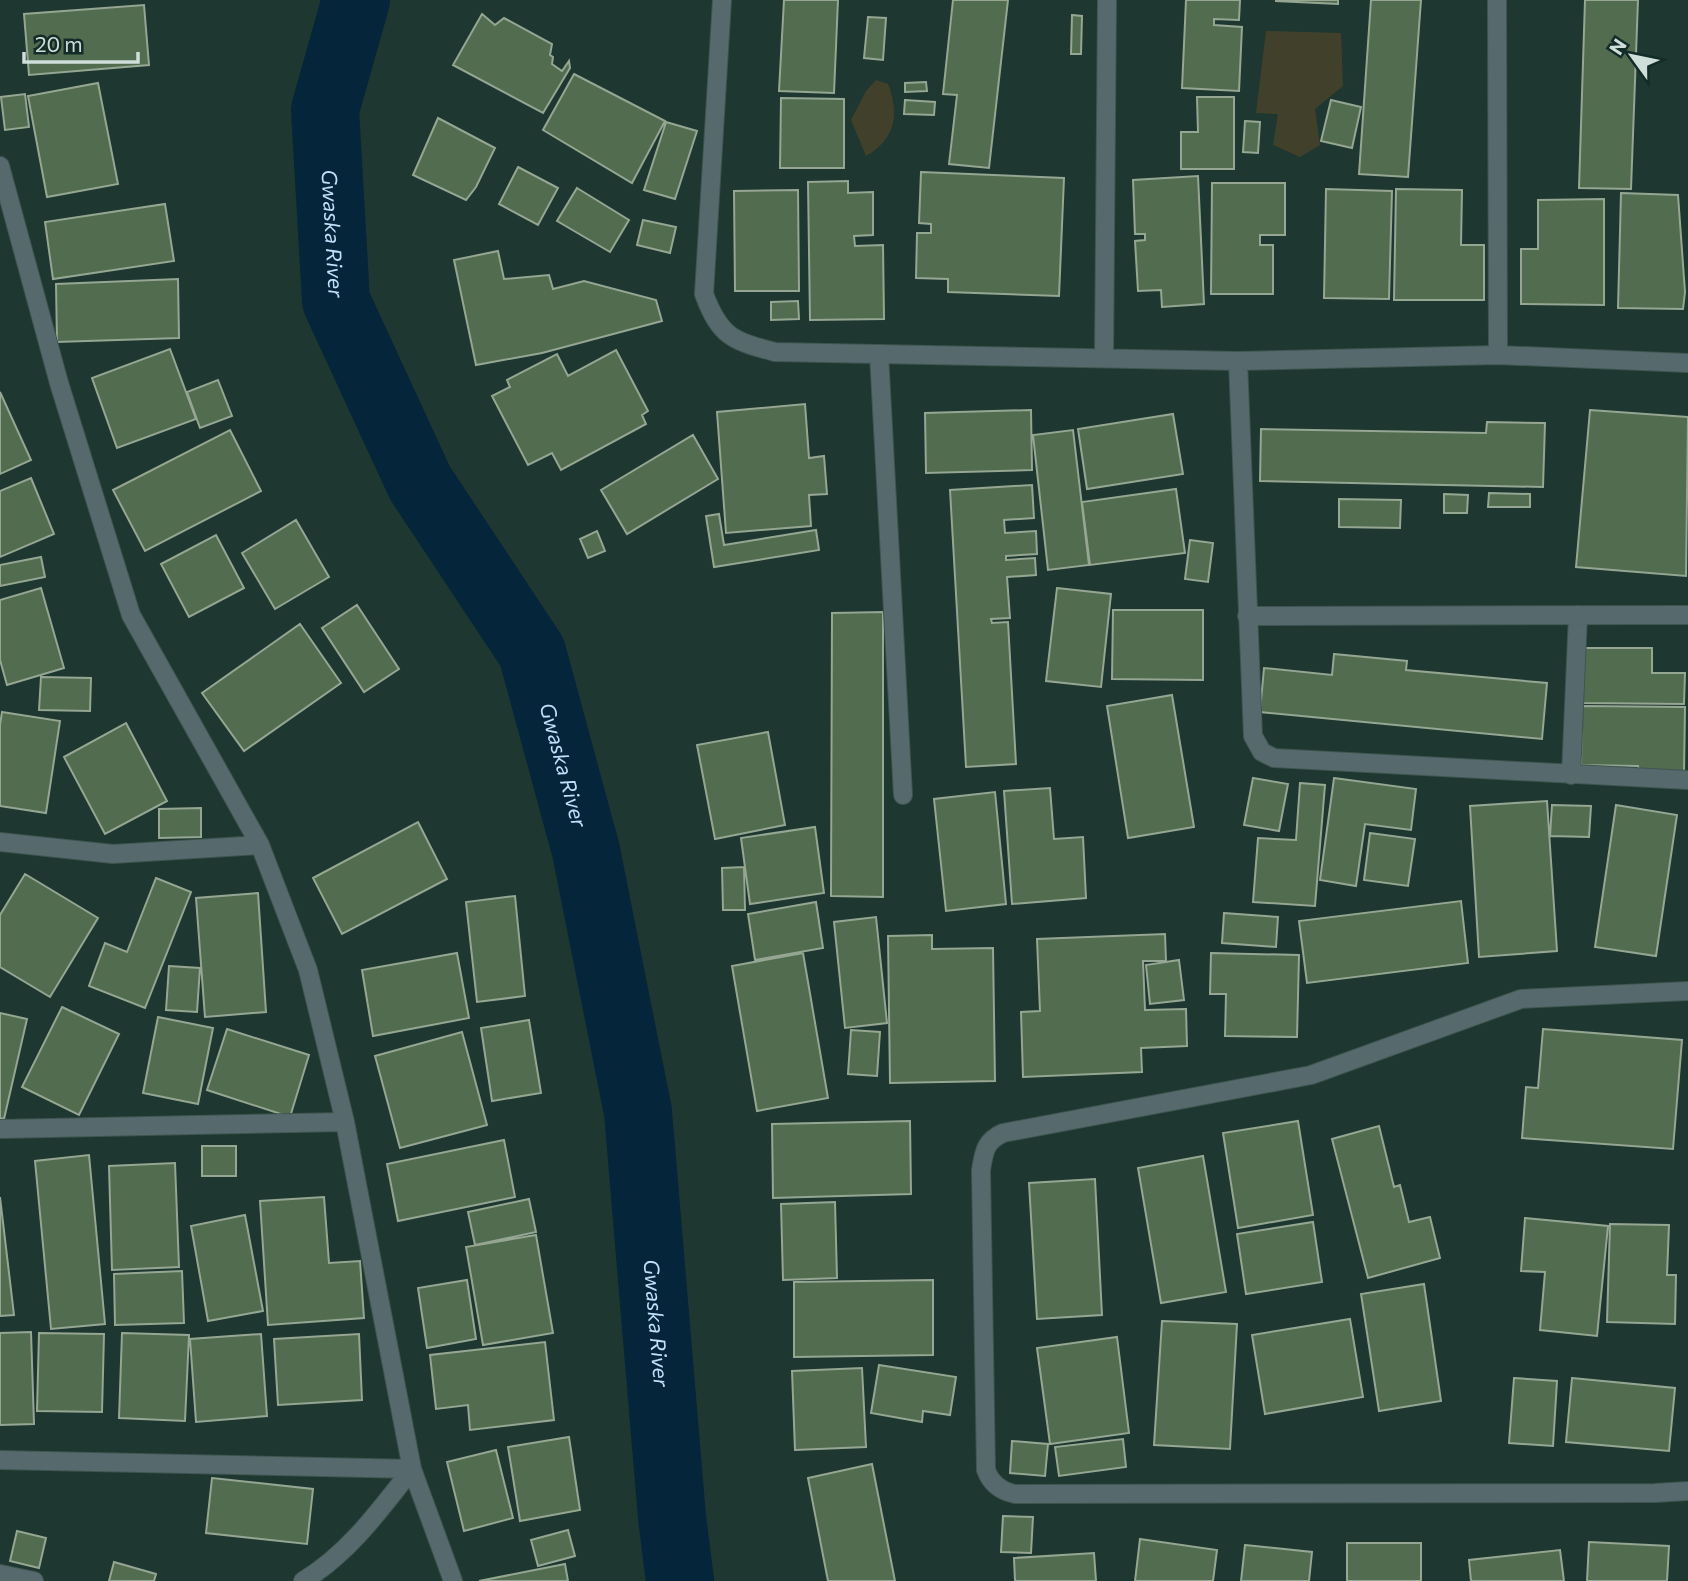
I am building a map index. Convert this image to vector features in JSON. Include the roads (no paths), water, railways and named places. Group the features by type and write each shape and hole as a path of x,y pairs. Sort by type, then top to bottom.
{"street":[{"path":"722,0 704,294 713,319 723,330 744,344 775,352 1238,361 1498,355 1688,363"},
{"path":"1104,358 1107,0"},
{"path":"1497,0 1498,355"},
{"path":"0,166 59,383 131,615 260,845 308,970 345,1122 412,1469 453,1581"},
{"path":"880,354 903,795"},
{"path":"1238,361 1253,736 1256,744 1267,756 1688,780"},
{"path":"1571,775 1578,615"},
{"path":"1247,616 1688,615"},
{"path":"0,842 113,854 260,845"},
{"path":"1688,991 1521,999 1311,1075 1003,1133 992,1138 985,1147 981,1170 986,1470 989,1479 1006,1492 1614,1494 1688,1491"},
{"path":"0,1129 345,1122"},
{"path":"0,1460 412,1469"},
{"path":"303,1581 325,1567 372,1520 412,1469"},
{"path":"0,1574 34,1581"}],"waterway":[{"name":"Gwaska River","path":"356,0 325,110 336,301 420,483 532,652 586,851 638,1112 672,1517 680,1581"}]}
